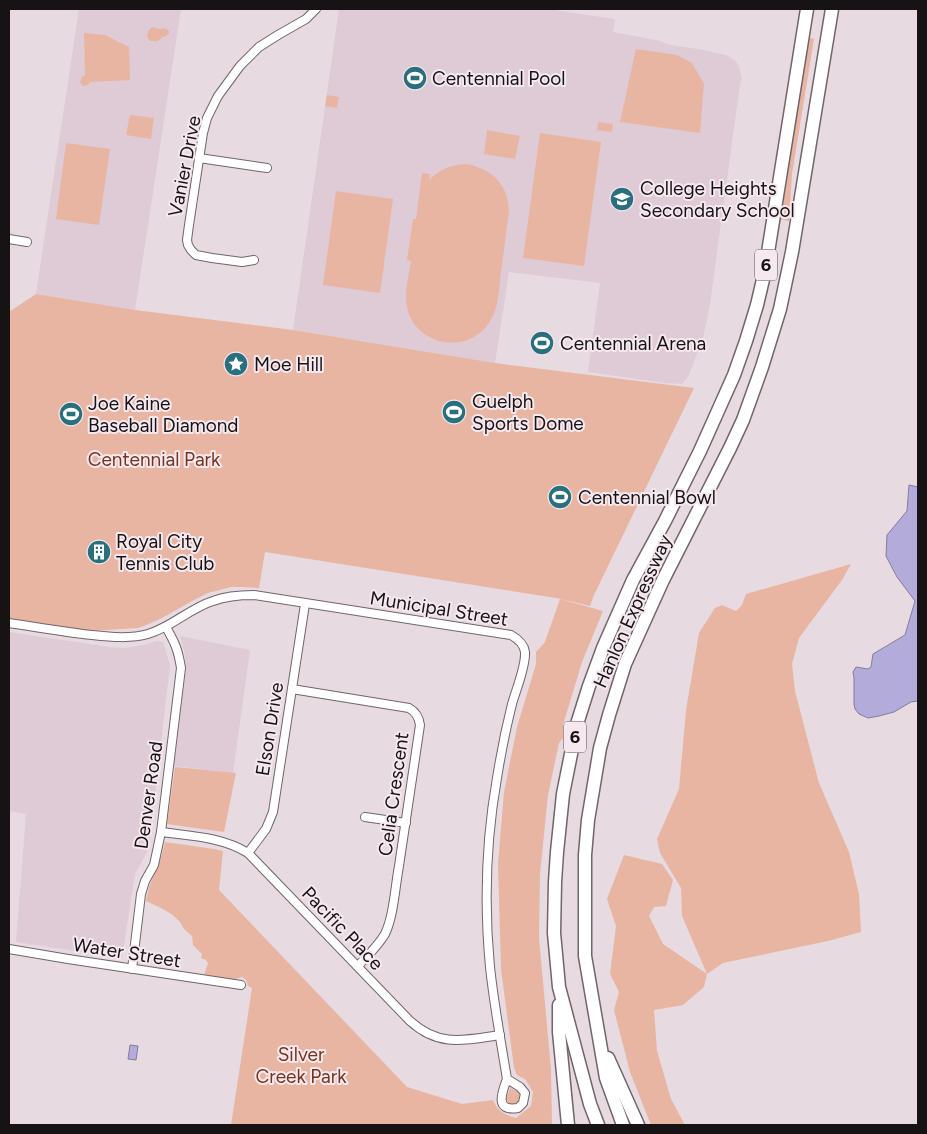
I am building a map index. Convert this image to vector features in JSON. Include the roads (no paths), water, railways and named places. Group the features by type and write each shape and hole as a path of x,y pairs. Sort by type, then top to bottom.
{"highway":[{"name":"Hanlon Expressway","path":"598,1125 590,1104 558,987 554,934 555,882 563,794 577,724 588,686 603,648 633,580 700,451 734,375 746,341 765,271 807,9"},
{"name":"Hanlon Expressway","path":"623,1125 606,1078 585,956 585,855 588,820 600,748 625,664 662,580 730,448 750,402 765,359 780,309 792,252 832,9"},
{"path":"558,987 568,1125"},
{"path":"600,1039 638,1125"}],"street":[{"name":"Vanier Drive","path":"254,260 242,262 196,255 188,245 188,231 202,134 207,118 218,96 246,60 259,47 298,24 316,9"},
{"path":"199,158 267,168"},
{"path":"9,239 27,242"},
{"name":"Municipal Street","path":"9,622 73,633 131,637 149,634 166,627 212,601 228,597 254,595 511,635 517,639 525,652 504,740 495,790 487,872 490,965 507,1080"},
{"name":"Elson Drive","path":"248,853 263,834 273,812 305,604"},
{"name":"Denver Road","path":"132,969 141,894 145,881 154,865 162,832 181,668 179,653 166,627"},
{"name":"Celia Crescent","path":"292,688 409,708 417,714 420,725 406,823 386,932 377,946 358,966"},
{"path":"365,817 406,823"},
{"name":"Pacific Place","path":"162,832 223,841 248,853 410,1021 426,1033 442,1039 458,1041 500,1035"},
{"name":"Water Street","path":"9,949 241,985"}],"place":[{"name":"Centennial Pool","path":"415,78"},
{"name":"College Heights Secondary School","path":"622,199"},
{"name":"Centennial Arena","path":"542,343"},
{"name":"Moe Hill","path":"236,364"},
{"name":"Guelph Sports Dome","path":"454,412"},
{"name":"Joe Kaine Baseball Diamond","path":"71,414"},
{"name":"Centennial Bowl","path":"560,497"},
{"name":"Royal City Tennis Club","path":"99,552"}],"park label":[{"name":"Centennial Park","path":"154,459"},
{"name":"Silver Creek Park","path":"301,1065"}]}
